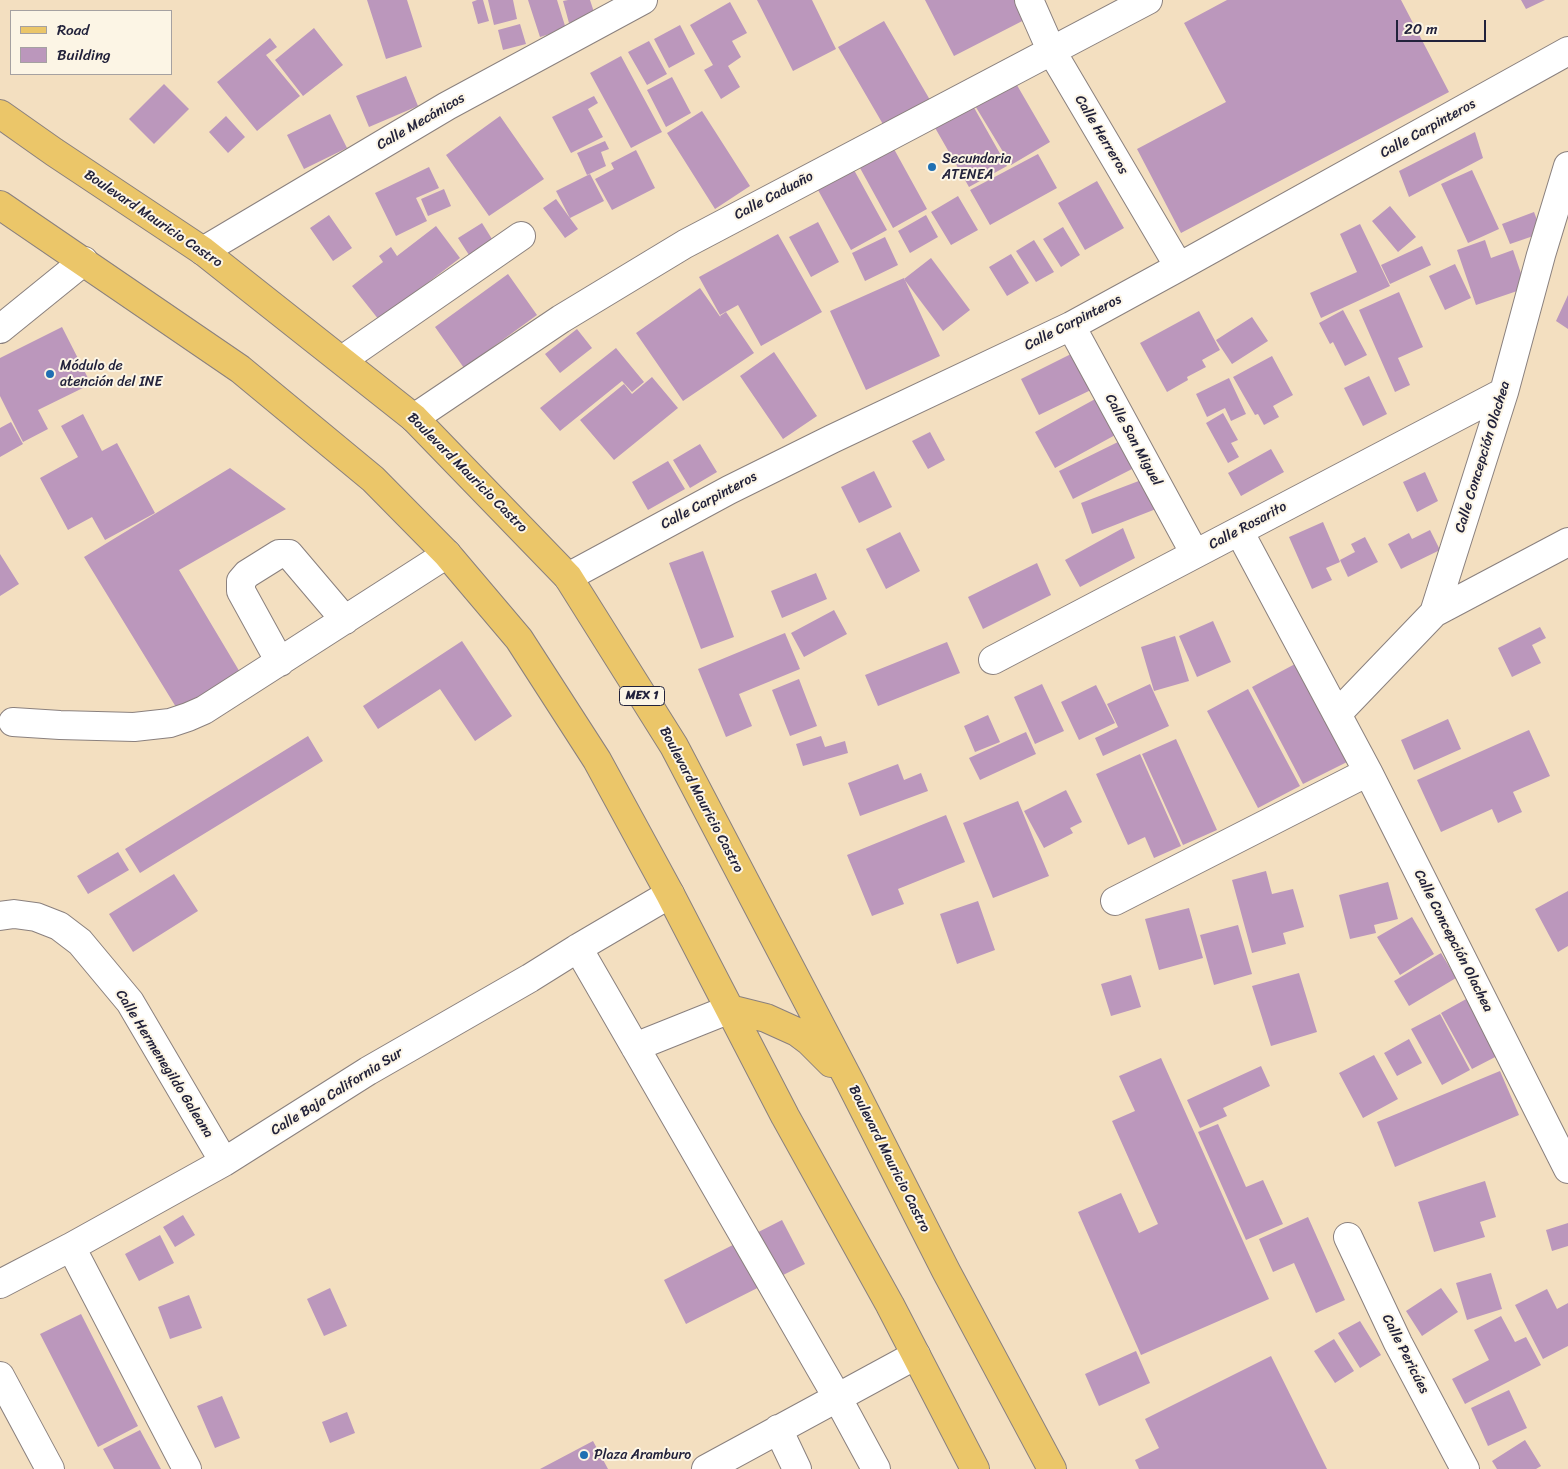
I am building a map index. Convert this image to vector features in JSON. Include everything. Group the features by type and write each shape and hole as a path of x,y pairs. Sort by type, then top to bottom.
{"main road":[{"name":"Boulevard Mauricio Castro","path":"0,114 203,251 414,418 568,577 674,746 851,1084 946,1271 1052,1469"},
{"path":"0,205 240,369 374,479 447,554 519,639 597,760 670,894 785,1116 890,1305 975,1469"},
{"path":"730,1009 766,1018 797,1032 809,1040 851,1084"}],"street":[{"name":"Calle Mecánicos","path":"203,251 447,106 643,0"},
{"name":"Calle Herreros","path":"1029,0 1051,50 1180,267"},
{"name":"Calle Caduaño","path":"414,418 561,319 678,248 1148,0"},
{"name":"Calle Carpinteros","path":"568,577 729,490 840,435 1071,326 1568,51"},
{"name":"Calle Concepción Olachea","path":"1337,714 1434,613 1504,392 1541,255 1568,166"},
{"path":"342,360 521,236"},
{"path":"0,329 84,261"},
{"name":"Calle San Miguel","path":"1071,326 1195,554"},
{"name":"Calle Rosarito","path":"993,660 1504,392"},
{"name":"Calle Concepción Olachea","path":"1239,531 1368,772 1568,1169"},
{"path":"1434,613 1568,542"},
{"path":"280,662 241,591 241,581 247,574 279,554 289,554 345,620"},
{"path":"13,722 134,727 170,723 188,717 204,710 447,554"},
{"path":"1115,901 1368,772"},
{"name":"Calle Baja California Sur","path":"0,1284 224,1162 368,1071 530,978 670,894"},
{"name":"Calle Hermenegildo Galeana","path":"0,916 14,914 36,917 59,926 80,942 130,1002 224,1162"},
{"path":"578,948 837,1397 876,1469"},
{"path":"635,1047 730,1009"},
{"name":"Calle Pericúes","path":"1348,1237 1398,1343 1465,1469"},
{"path":"71,1247 188,1469"},
{"path":"706,1469 916,1355"},
{"path":"0,1376 50,1469"},
{"path":"778,1429 797,1469"}],"building":[{"path":"367,0 407,0 422,47 386,59"},
{"path":"483,0 489,21 478,24 472,2"},
{"path":"488,0 513,0 517,19 494,25"},
{"path":"528,0 557,0 566,29 540,37"},
{"path":"590,0 595,15 569,23 563,1"},
{"path":"757,0 812,0 836,49 793,71"},
{"path":"925,0 1026,0 1034,15 954,56"},
{"path":"1227,0 1401,0 1449,92 1181,233 1137,149 1226,102 1184,23"},
{"path":"1521,0 1545,0 1526,9"},
{"path":"730,2 747,33 732,41 741,57 728,66 740,87 721,99 704,70 713,65 690,25"},
{"path":"884,21 930,100 884,126 838,47"},
{"path":"520,24 526,44 503,50 498,30"},
{"path":"680,25 695,54 669,68 654,39"},
{"path":"314,28 343,65 303,96 275,60"},
{"path":"270,38 277,47 266,55 300,96 257,131 217,82"},
{"path":"649,41 667,74 647,85 628,52"},
{"path":"621,56 662,132 631,148 590,73"},
{"path":"406,76 418,106 369,127 356,96"},
{"path":"672,77 691,113 666,127 647,90"},
{"path":"1014,80 1050,142 1011,165 974,104"},
{"path":"164,84 189,109 154,144 129,119"},
{"path":"594,96 598,103 588,109 603,137 571,153 552,117"},
{"path":"972,104 1007,166 969,187 934,126"},
{"path":"702,111 750,186 715,209 667,133"},
{"path":"330,114 347,148 304,169 287,135"},
{"path":"226,116 245,137 228,153 209,132"},
{"path":"500,116 544,179 489,216 446,155"},
{"path":"1475,132 1483,158 1409,197 1399,171"},
{"path":"605,141 609,149 601,152 606,166 587,175 577,153"},
{"path":"894,149 927,209 893,228 860,168"},
{"path":"636,150 655,188 612,210 595,179 614,169 611,163"},
{"path":"1038,154 1057,188 990,225 970,190"},
{"path":"429,167 439,188 416,198 427,221 396,236 375,193"},
{"path":"854,170 887,230 851,250 818,190"},
{"path":"1472,170 1499,229 1468,243 1441,184"},
{"path":"590,174 604,201 570,218 556,191"},
{"path":"1097,181 1124,228 1085,250 1058,203"},
{"path":"444,189 451,206 428,216 421,199"},
{"path":"958,196 978,230 951,245 931,212"},
{"path":"556,199 578,229 565,238 543,208"},
{"path":"1390,206 1416,237 1398,252 1372,221"},
{"path":"1534,212 1542,233 1510,244 1502,224"},
{"path":"329,215 352,248 333,261 310,228"},
{"path":"926,215 938,237 910,253 898,231"},
{"path":"818,222 839,262 811,277 789,237"},
{"path":"482,223 492,239 469,255 458,238"},
{"path":"1360,224 1390,286 1321,318 1310,293 1357,272 1340,234"},
{"path":"436,226 460,258 379,320 352,286 383,262 379,256 391,247 397,256"},
{"path":"1063,227 1080,255 1061,267 1043,239"},
{"path":"778,234 822,312 761,346 738,305 720,315 699,277"},
{"path":"885,237 898,265 865,281 852,253"},
{"path":"1034,240 1054,272 1036,282 1016,251"},
{"path":"1485,240 1491,258 1513,250 1526,288 1476,305 1457,250"},
{"path":"1422,246 1431,265 1390,284 1381,265"},
{"path":"1011,254 1029,283 1007,296 989,267"},
{"path":"931,258 970,310 943,331 904,279"},
{"path":"1455,264 1471,298 1445,310 1429,276"},
{"path":"508,274 537,315 464,368 435,327"},
{"path":"904,278 940,356 866,390 830,311"},
{"path":"700,288 721,318 720,316 726,312 754,353 683,401 636,333"},
{"path":"1399,292 1423,347 1398,358 1410,385 1395,392 1359,310"},
{"path":"1568,295 1568,329 1556,321"},
{"path":"1343,310 1367,355 1345,366 1333,342 1330,344 1319,323"},
{"path":"1199,311 1220,350 1202,360 1206,367 1187,377 1188,380 1167,392 1140,343"},
{"path":"1252,317 1268,341 1232,364 1216,340"},
{"path":"62,327 91,384 38,410 48,429 23,442 0,396 0,358"},
{"path":"577,329 592,348 560,373 545,354"},
{"path":"616,348 644,382 632,392 622,381 560,431 540,408"},
{"path":"774,352 817,416 783,439 740,376"},
{"path":"1075,352 1093,389 1039,415 1021,379"},
{"path":"1272,356 1293,395 1273,406 1279,417 1264,425 1258,414 1255,415 1233,377"},
{"path":"1369,376 1387,414 1363,426 1344,388"},
{"path":"652,377 678,408 614,460 580,420 624,384 632,394"},
{"path":"1229,378 1246,414 1231,421 1225,408 1207,417 1196,394"},
{"path":"1097,398 1117,434 1055,468 1035,432"},
{"path":"1223,413 1238,440 1231,443 1239,457 1228,463 1206,423"},
{"path":"83,414 102,451 117,443 155,513 105,540 92,517 68,530 40,478 78,457 61,426"},
{"path":"11,422 23,444 0,457 0,428"},
{"path":"930,432 945,460 928,469 912,441"},
{"path":"1122,440 1136,467 1073,499 1059,471"},
{"path":"700,444 717,472 690,488 673,460"},
{"path":"1271,449 1284,472 1241,496 1228,473"},
{"path":"668,461 685,489 648,510 632,482"},
{"path":"230,468 286,509 179,570 241,674 179,712 84,557"},
{"path":"874,471 892,507 859,523 841,487"},
{"path":"1425,472 1438,501 1417,512 1403,482"},
{"path":"1144,479 1156,509 1092,534 1081,503"},
{"path":"1323,522 1340,562 1326,568 1332,580 1312,589 1289,537"},
{"path":"1123,528 1135,558 1080,587 1065,560"},
{"path":"1430,530 1440,550 1401,569 1388,544 1409,533 1412,539"},
{"path":"900,532 920,571 886,589 866,549"},
{"path":"1365,537 1378,562 1348,577 1340,560 1355,552 1351,544"},
{"path":"703,551 734,637 701,649 669,563"},
{"path":"0,554 19,584 0,596"},
{"path":"1037,563 1051,595 983,629 968,597"},
{"path":"816,573 827,599 782,618 771,591"},
{"path":"834,610 847,634 804,657 791,633"},
{"path":"1213,621 1231,662 1197,677 1179,636"},
{"path":"1540,627 1546,638 1532,645 1541,663 1512,677 1498,648"},
{"path":"785,633 800,669 739,694 752,726 726,737 698,669"},
{"path":"1175,636 1189,681 1154,691 1141,647"},
{"path":"462,641 512,716 475,741 440,689 378,729 363,706"},
{"path":"947,642 960,673 878,706 865,675"},
{"path":"1295,664 1347,762 1303,784 1252,687"},
{"path":"799,679 817,726 790,736 772,690"},
{"path":"1042,684 1064,731 1035,744 1014,697"},
{"path":"1150,684 1169,726 1103,756 1095,738 1118,727 1107,704"},
{"path":"1096,685 1115,723 1079,740 1061,702"},
{"path":"1248,689 1300,786 1258,808 1207,711"},
{"path":"988,715 1000,742 975,752 964,726"},
{"path":"1448,719 1461,749 1414,770 1401,740"},
{"path":"1529,730 1550,776 1513,792 1522,812 1498,823 1492,809 1441,832 1417,780"},
{"path":"1026,732 1036,754 980,780 969,758"},
{"path":"308,736 323,761 140,873 125,849"},
{"path":"821,736 825,747 845,741 848,753 803,766 796,744"},
{"path":"1176,739 1217,830 1183,845 1142,754"},
{"path":"1140,754 1181,846 1154,858 1145,837 1128,845 1096,774"},
{"path":"898,764 904,780 921,773 928,791 860,816 848,783"},
{"path":"1066,790 1082,822 1070,828 1073,833 1044,848 1024,811"},
{"path":"1018,801 1049,876 993,898 963,823"},
{"path":"946,815 965,862 898,889 904,904 872,916 847,855"},
{"path":"118,852 129,870 88,894 77,876"},
{"path":"1266,871 1272,894 1293,889 1304,927 1283,933 1286,944 1252,953 1232,880"},
{"path":"174,874 198,911 133,952 109,914"},
{"path":"1388,882 1398,919 1374,925 1376,933 1350,939 1339,895"},
{"path":"1568,891 1568,946 1558,952 1535,909"},
{"path":"978,901 995,950 957,964 940,914"},
{"path":"1189,908 1203,958 1159,970 1145,919"},
{"path":"1412,917 1434,954 1400,975 1377,937"},
{"path":"1238,925 1252,974 1214,985 1200,935"},
{"path":"1441,953 1456,978 1409,1006 1394,981"},
{"path":"1299,973 1317,1032 1271,1046 1252,986"},
{"path":"1131,975 1141,1007 1111,1016 1101,984"},
{"path":"1468,998 1499,1055 1472,1069 1441,1013"},
{"path":"1440,1014 1470,1070 1442,1085 1411,1029"},
{"path":"1409,1039 1422,1063 1397,1076 1384,1053"},
{"path":"1374,1055 1398,1099 1363,1118 1339,1073"},
{"path":"1161,1058 1269,1299 1141,1355 1078,1212 1121,1193 1139,1233 1158,1224 1112,1121 1135,1111 1119,1076"},
{"path":"1261,1066 1270,1086 1223,1108 1227,1116 1200,1128 1187,1100"},
{"path":"1500,1071 1519,1115 1395,1167 1377,1122"},
{"path":"1218,1124 1246,1187 1263,1180 1283,1224 1246,1240 1198,1132"},
{"path":"1485,1181 1496,1217 1480,1222 1485,1237 1434,1252 1418,1202"},
{"path":"183,1215 195,1235 175,1247 163,1227"},
{"path":"1308,1217 1345,1300 1316,1313 1294,1263 1273,1272 1259,1239"},
{"path":"782,1220 805,1264 686,1324 664,1280"},
{"path":"1568,1223 1568,1246 1552,1251 1546,1230"},
{"path":"160,1235 174,1263 139,1281 125,1254"},
{"path":"1491,1273 1502,1309 1467,1320 1456,1283"},
{"path":"330,1288 347,1326 324,1336 307,1299"},
{"path":"1441,1288 1458,1312 1422,1336 1406,1311"},
{"path":"1547,1289 1557,1309 1568,1303 1568,1346 1543,1359 1515,1305"},
{"path":"189,1295 202,1328 170,1339 158,1307"},
{"path":"81,1314 138,1426 98,1447 40,1334"},
{"path":"1501,1316 1515,1342 1526,1337 1541,1365 1465,1404 1452,1379 1489,1360 1474,1330"},
{"path":"1360,1321 1381,1355 1360,1368 1338,1333"},
{"path":"1334,1339 1354,1371 1335,1383 1314,1351"},
{"path":"1136,1351 1150,1383 1099,1406 1085,1374"},
{"path":"1271,1356 1327,1469 1139,1469 1135,1460 1159,1448 1145,1419"},
{"path":"1509,1390 1527,1428 1488,1446 1471,1408"},
{"path":"222,1396 240,1438 215,1448 197,1406"},
{"path":"347,1412 355,1433 330,1443 322,1422"},
{"path":"140,1430 161,1469 114,1469 103,1449"},
{"path":"1525,1440 1541,1466 1536,1469 1497,1469 1492,1461"},
{"name":"Plaza Aramburo","path":"593,1441 608,1469 540,1469"}],"place":[{"name":"Secundaria ATENEA","path":"932,167"},
{"name":"Módulo de atención del INE","path":"50,374"},
{"name":"Plaza Aramburo","path":"584,1455"}]}
